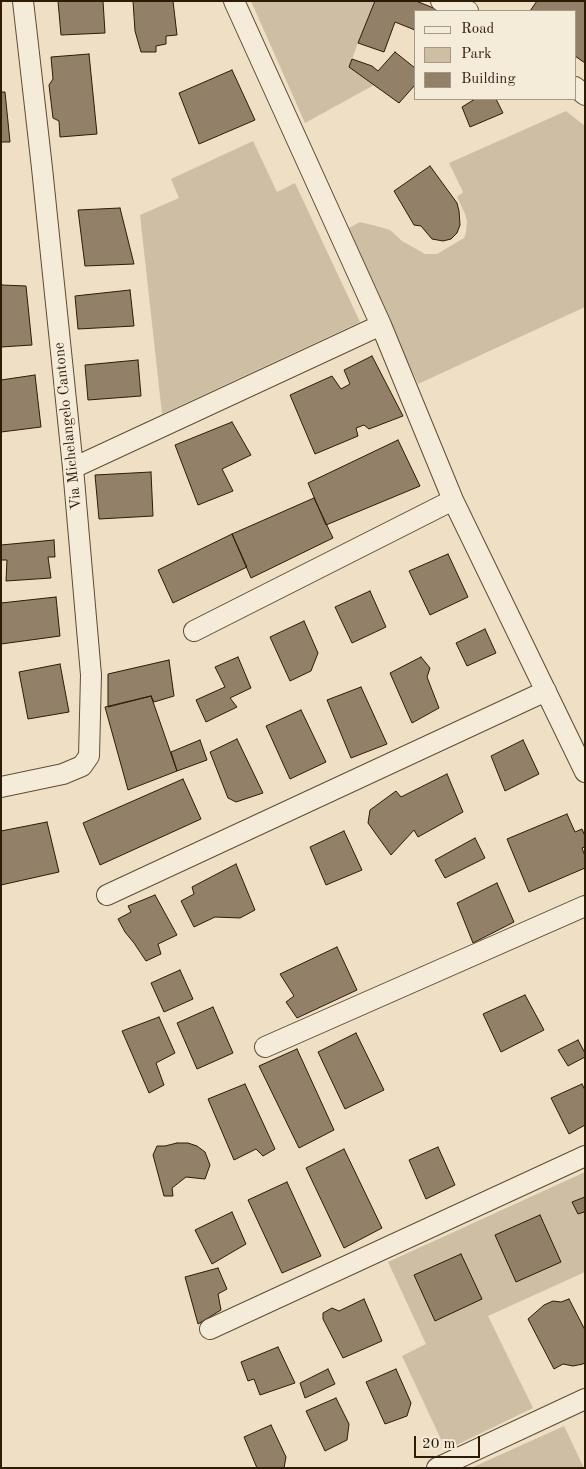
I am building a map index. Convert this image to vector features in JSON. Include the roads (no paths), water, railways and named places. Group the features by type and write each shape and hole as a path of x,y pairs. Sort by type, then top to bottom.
{"street":[{"name":"Via Michelangelo Cantone","path":"1,787 63,774 82,766 88,756 91,676 73,468 23,1"},
{"path":"234,1 381,325 453,500 585,772"},
{"path":"441,1 466,10"},
{"path":"470,10 482,1"},
{"path":"73,468 381,325"},
{"path":"194,631 453,500"},
{"path":"107,895 546,691"},
{"path":"265,1047 585,906"},
{"path":"210,1329 585,1156"},
{"path":"437,1468 585,1399"}]}
